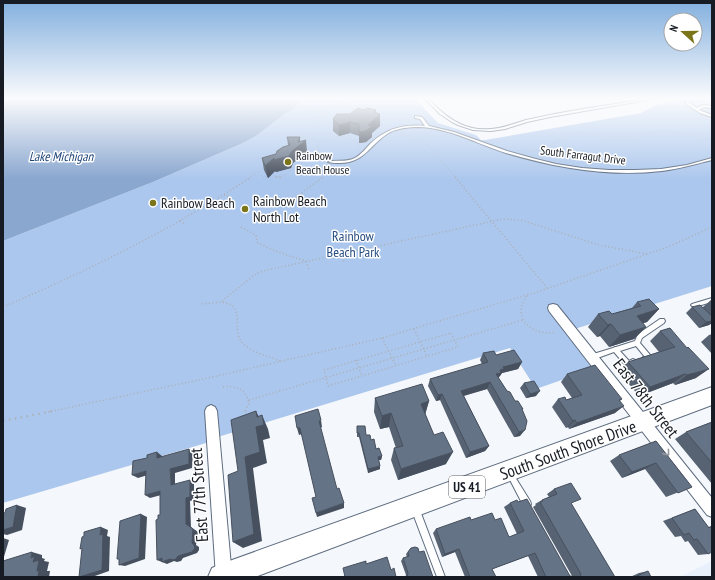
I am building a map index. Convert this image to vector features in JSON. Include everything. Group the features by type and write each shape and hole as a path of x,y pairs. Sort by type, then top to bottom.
{"main road":[{"name":"South South Shore Drive","path":"223,577 712,396"}],"street":[{"name":"East 78th Street","path":"553,308 712,510"},
{"name":"East 77th Street","path":"211,411 223,577"}],"lane":[{"path":"462,125 472,128 492,130 519,125"},
{"name":"South Farragut Drive","path":"330,162 342,162 359,158 389,131 404,128 426,127 445,130 522,157 582,168 622,171 654,171 712,159"},
{"path":"698,310 694,306 712,300"},
{"path":"637,343 640,336 662,321"},
{"path":"591,357 637,343"},
{"path":"615,349 628,364 649,358 637,343"},
{"path":"509,472 532,514"},
{"path":"414,506 441,577"}],"path":[{"path":"296,142 316,125"},
{"path":"381,125 383,130 389,131"},
{"path":"405,131 400,133 416,137 428,145 547,288"},
{"path":"526,151 539,151 574,133 607,137 622,137 637,136 652,132 667,132 684,133 712,140"},
{"path":"296,134 320,142"},
{"path":"263,177 272,176 281,178 303,161 315,157 335,159 352,156 359,151 359,145 355,140 349,138 338,136 327,138 320,142 317,146 317,150 325,157"},
{"path":"296,197 346,158"},
{"path":"3,307 97,264 180,221 265,167"},
{"path":"224,194 229,197"},
{"path":"202,304 222,301 257,274 306,261 449,230 462,229 491,220 506,218 516,219 599,245 648,254"},
{"path":"180,221 185,224"},
{"path":"241,226 256,235 257,242 267,248 286,256 306,261"},
{"path":"3,422 382,338 547,288 668,247 712,227"},
{"path":"341,254 344,262"},
{"path":"306,261 309,270"},
{"path":"528,294 519,307 519,313 523,320 540,332 556,332"},
{"path":"222,301 232,305 237,312 238,336 243,343 280,361"},
{"path":"249,400 523,320"},
{"path":"413,329 427,356"},
{"path":"451,333 458,347 328,386 324,370 420,342 451,333"},
{"path":"382,338 396,366"},
{"path":"356,360 362,376"},
{"path":"223,387 234,386 240,388 246,393 249,400 247,410 241,418"}],"shaded area":[{"path":"712,561 712,577 680,577"}],"green space":[{"name":"Rainbow Beach Park","path":"270,125 445,125 476,135 481,140 485,140 571,125 712,125 712,286 565,332 593,369 536,389 510,348 221,436 206,443 3,503 3,241 153,182 256,136"}],"water":[{"name":"Lake Michigan","path":"3,125 270,125 256,136 243,143 153,182 3,241"}],"building":[{"path":"359,125 372,126 366,131 359,132"},
{"path":"287,137 300,137 298,142 306,140 291,152 289,156 274,160 274,158 265,166 262,158 276,154 277,151 283,147 290,145"},
{"path":"649,299 659,309 637,316 646,327 620,335 611,324 608,325 598,314 609,311 612,314 641,306 637,302"},
{"path":"700,305 712,316 712,321 706,322 692,307"},
{"path":"670,328 687,348 688,347 709,369 687,375 685,374 650,387 628,362 675,347 660,331"},
{"path":"514,350 522,362 503,367 504,369 500,370 501,373 496,374 507,391 510,392 515,401 518,401 523,409 527,421 525,430 519,432 490,382 461,391 489,446 470,452 442,394 438,395 430,379 488,362 483,353 494,351 496,355"},
{"path":"595,365 622,399 619,400 624,406 577,423 575,420 573,421 558,399 565,397 566,400 582,395 567,374"},
{"path":"534,381 540,391 530,394 524,383"},
{"path":"422,384 429,401 421,404 434,435 443,432 453,452 401,469 394,448 403,446 391,413 382,416 375,398"},
{"path":"318,409 321,420 319,421 337,489 339,488 344,503 316,513 312,498 316,497 300,428 297,428 295,416"},
{"path":"256,411 257,417 262,415 264,425 256,427 260,452 245,457 254,534 233,542 228,475 238,471 231,420"},
{"path":"712,422 712,463 686,432"},
{"path":"357,426 365,426 366,435 370,435 371,440 374,439 376,449 379,448 382,456 378,457 380,466 368,469 359,433 357,433"},
{"path":"656,441 692,487 678,493 656,463 632,472 619,455"},
{"path":"189,449 189,464 170,469 171,485 190,480 190,497 186,498 186,524 193,529 192,543 195,548 192,552 178,556 176,559 170,559 162,562 162,558 157,560 156,520 158,519 158,515 160,515 160,491 145,495 146,471 132,475 133,461 147,458 147,455 157,452 157,458"},
{"path":"571,483 581,499 571,503 615,577 580,577 581,574 540,502 557,494 554,489"},
{"path":"527,499 570,576 580,577 546,577 535,553 492,569 496,577 470,577 459,549 445,554 436,529 470,517 471,520 492,513 495,520 501,518 509,537 524,531 510,503 517,500 518,502"},
{"path":"17,505 13,527 3,530 3,513 5,513 6,509"},
{"path":"695,509 709,528 712,526 712,552 708,554 697,539 694,540 689,533 684,535 672,518"},
{"path":"141,514 139,558 119,565 119,559 117,559 120,521"},
{"path":"101,527 100,535 103,534 102,570 79,577 82,548 80,549 84,532"},
{"path":"411,548 418,548 419,552 424,551 433,577 407,577 408,573 403,558 409,556 408,552"},
{"path":"32,552 31,558 35,556 33,562 39,560 37,571 39,570 38,577 3,577 3,561"},
{"path":"387,557 391,570 394,568 396,577 345,577 343,568 366,561 366,564"},
{"path":"648,571 651,577 637,577 637,576"}],"place":[{"name":"Rainbow Beach House","path":"288,162"},
{"name":"Rainbow Beach","path":"153,203"},
{"name":"Rainbow Beach North Lot","path":"245,209"}]}
